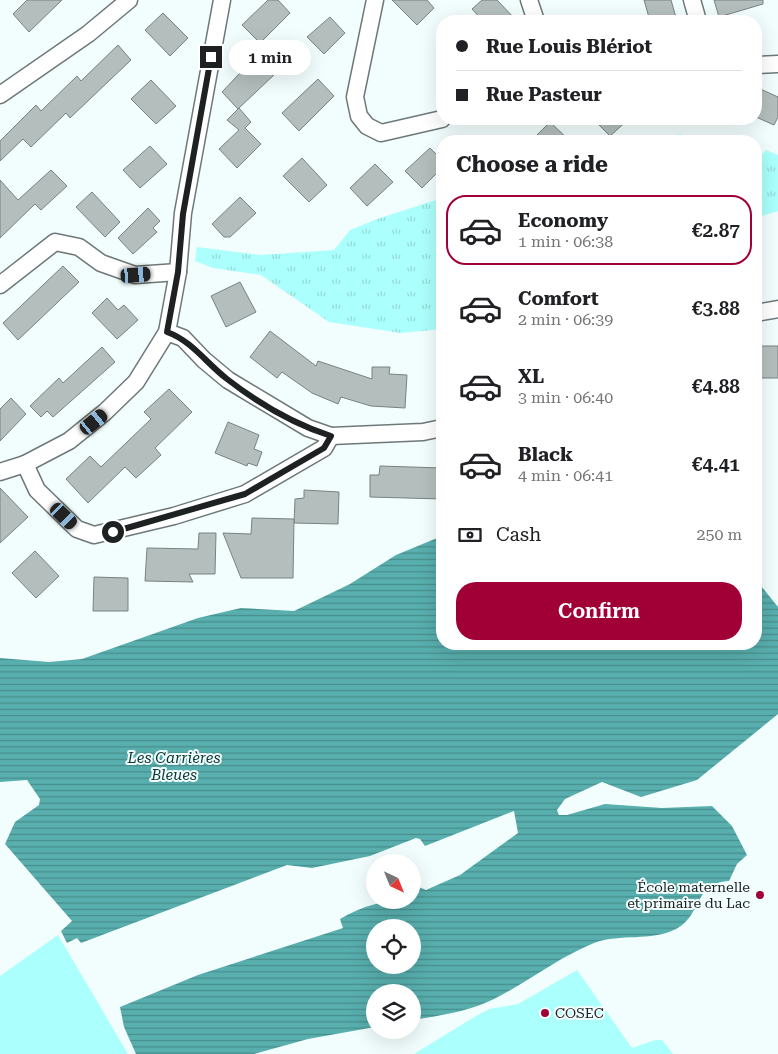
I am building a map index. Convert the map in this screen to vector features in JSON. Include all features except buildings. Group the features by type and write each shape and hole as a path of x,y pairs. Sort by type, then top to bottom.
{"street":[{"path":"0,95 74,45 129,0"},
{"path":"375,0 355,97 359,116 367,126 381,133 436,120"},
{"path":"529,0 534,15"},
{"path":"692,0 696,15"},
{"path":"0,472 25,464 70,441 106,412 136,382 167,332 178,272 183,214 217,2"},
{"path":"762,65 778,64"},
{"path":"0,285 55,242 79,246 101,263 136,275 178,272"},
{"path":"762,311 778,309"},
{"path":"167,332 183,338 216,370 256,398 308,428 331,436 423,432 436,429"},
{"path":"25,464 37,490 77,529 94,535 165,519 245,494 324,448 331,436"}],"green space":[{"path":"766,150 778,155 778,211 762,216 762,154"},
{"path":"436,200 436,330 401,333 329,322 261,275 213,268 195,261 197,247 261,255 334,250 350,230"},
{"path":"58,935 128,1054 0,1054 0,976"},
{"name":"COSEC","path":"577,970 632,1048 655,1040 662,1040 673,1054 414,1054 489,1009 518,1004"}],"water":[{"name":"Les Carrières Bleues","path":"436,538 436,650 762,650 762,587 778,607 778,714 697,780 641,797 602,782 565,799 557,810 559,815 567,815 605,804 662,808 712,806 732,826 747,855 737,864 729,881 717,883 709,887 691,916 676,929 646,937 615,938 594,943 568,955 494,999 475,1007 421,1019 421,984 366,984 366,1029 308,1039 254,1054 136,1054 124,1027 120,1007 198,975 343,928 340,919 366,907 366,909 421,909 421,888 426,890 460,875 518,833 514,811 425,846 420,839 416,838 375,854 366,854 366,857 312,868 287,865 81,943 77,938 67,943 61,931 72,921 5,844 15,822 39,805 40,799 27,780 0,782 0,658 49,662 82,659 198,618 241,608 294,611 350,584 396,555"}],"place":[{"name":"École maternelle et primaire du Lac","path":"760,895"},
{"name":"COSEC","path":"545,1013"}],"route":[{"path":"113,532 245,494 324,448 331,436 308,428 256,398 228,380 204,360 183,338 167,332 178,272 183,214 211,57"}]}
